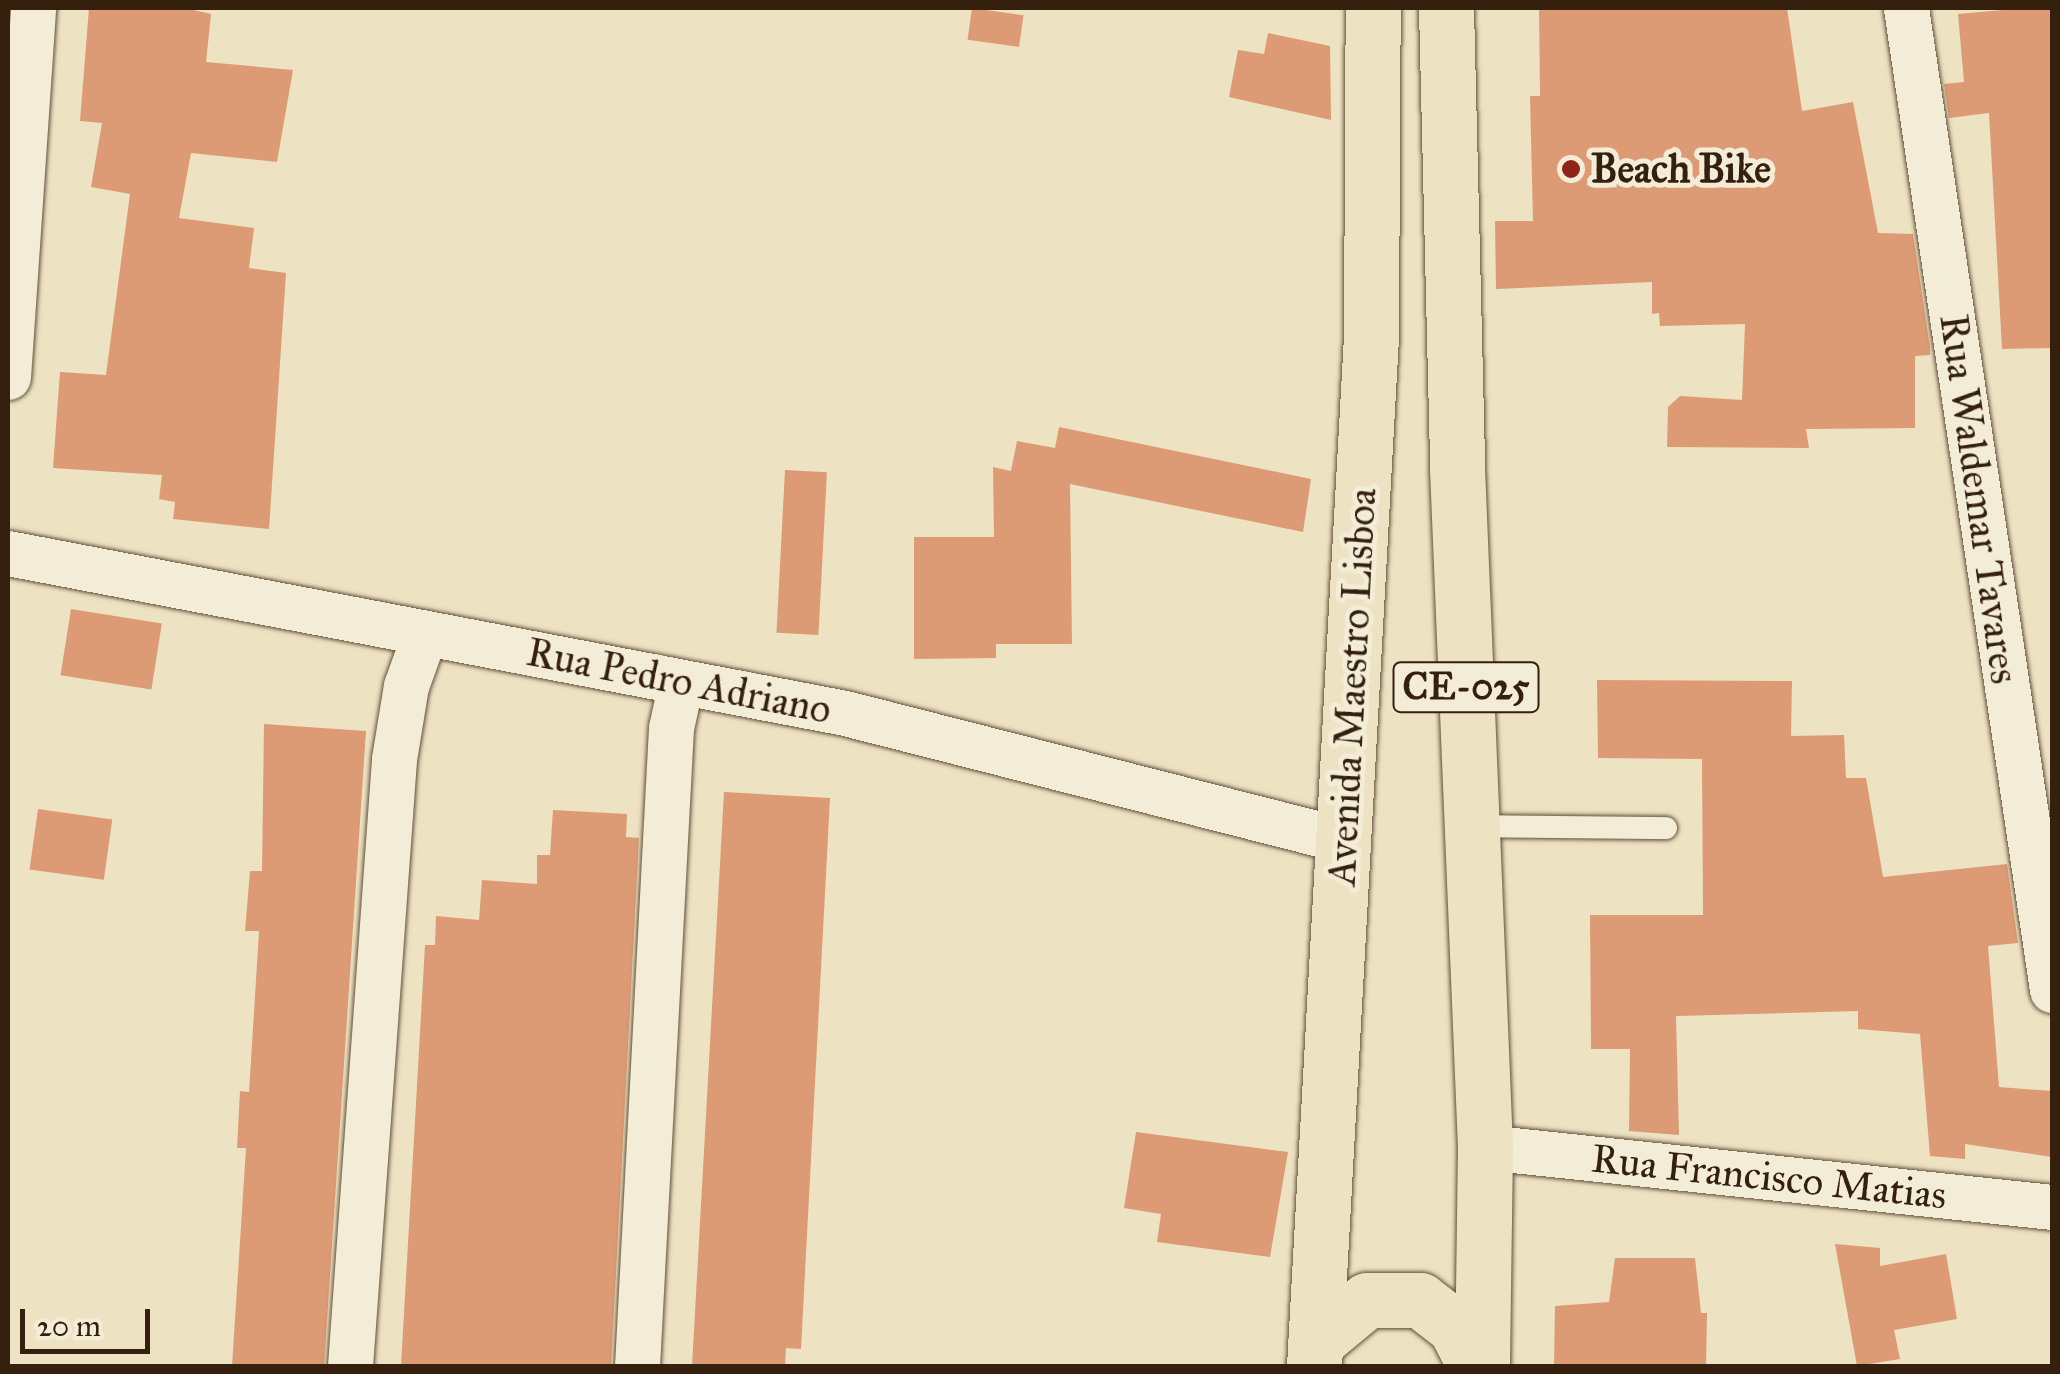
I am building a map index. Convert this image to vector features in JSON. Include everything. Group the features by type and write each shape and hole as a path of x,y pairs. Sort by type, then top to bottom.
{"highway":[{"name":"Avenida Maestro Lisboa","path":"1315,1355 1371,336 1373,8"},
{"name":"CE-025","path":"1446,8 1485,1147 1478,1366"},
{"path":"1315,1355 1367,1300 1420,1300 1454,1327 1478,1366"}],"street":[{"path":"8,377 33,8"},
{"name":"Rua Waldemar Tavares","path":"1906,8 2052,990"},
{"name":"Rua Pedro Adriano","path":"8,554 845,713 1344,840"},
{"path":"350,1366 394,759 406,686 425,633"},
{"path":"637,1366 672,728 681,682"},
{"name":"Rua Francisco Matias","path":"1485,1147 2052,1207"}],"lane":[{"path":"1472,826 1666,828"}],"building":[{"path":"89,8 185,8 211,14 206,62 293,70 277,162 191,153 179,218 254,228 249,268 286,273 269,529 173,519 175,502 159,499 162,475 53,468 60,372 106,375 130,194 91,187 102,123 80,121"},
{"path":"972,8 1023,15 1019,47 968,40"},
{"path":"1539,8 1787,8 1802,111 1853,102 1878,233 1913,234 1930,347 1930,355 1915,356 1915,428 1806,429 1809,448 1667,447 1668,407 1680,396 1742,400 1745,324 1660,326 1659,313 1652,314 1652,282 1496,289 1495,221 1533,221 1530,96 1540,96"},
{"path":"2052,8 2052,348 2002,349 1989,113 1949,118 1944,84 1964,82 1958,14"},
{"path":"1268,33 1330,46 1331,120 1229,97 1238,50 1264,54"},
{"path":"1059,427 1311,479 1303,532 1070,484 1072,644 996,644 996,658 914,659 914,537 994,537 993,467 1011,471 1017,441 1055,448"},
{"path":"785,470 827,472 818,635 776,633"},
{"path":"71,609 162,623 151,690 61,675"},
{"path":"1597,680 1792,681 1791,736 1844,735 1846,778 1866,778 1883,877 2007,864 2018,943 1988,946 1999,1087 2052,1091 2052,1157 1965,1144 1965,1159 1930,1156 1920,1034 1858,1029 1858,1011 1676,1016 1679,1135 1629,1131 1630,1049 1591,1049 1590,915 1703,915 1702,759 1598,758"},
{"path":"264,724 366,731 324,1366 232,1366 246,1148 237,1148 240,1091 249,1092 259,931 245,931 250,871 262,871"},
{"path":"724,792 830,798 801,1349 786,1348 785,1366 692,1366"},
{"path":"38,809 112,819 104,880 30,869"},
{"path":"553,810 627,814 626,837 639,838 611,1366 401,1366 425,945 435,945 436,916 479,920 482,880 537,884 537,855 550,855"},
{"path":"1136,1132 1288,1152 1270,1257 1157,1242 1161,1214 1124,1208"},
{"path":"1835,1244 1880,1248 1880,1266 1946,1254 1957,1319 1894,1330 1900,1359 1857,1366"},
{"path":"1615,1258 1695,1258 1701,1313 1707,1313 1706,1366 1554,1366 1555,1306 1609,1302"}],"place":[{"name":"Beach Bike","path":"1571,169"}]}
